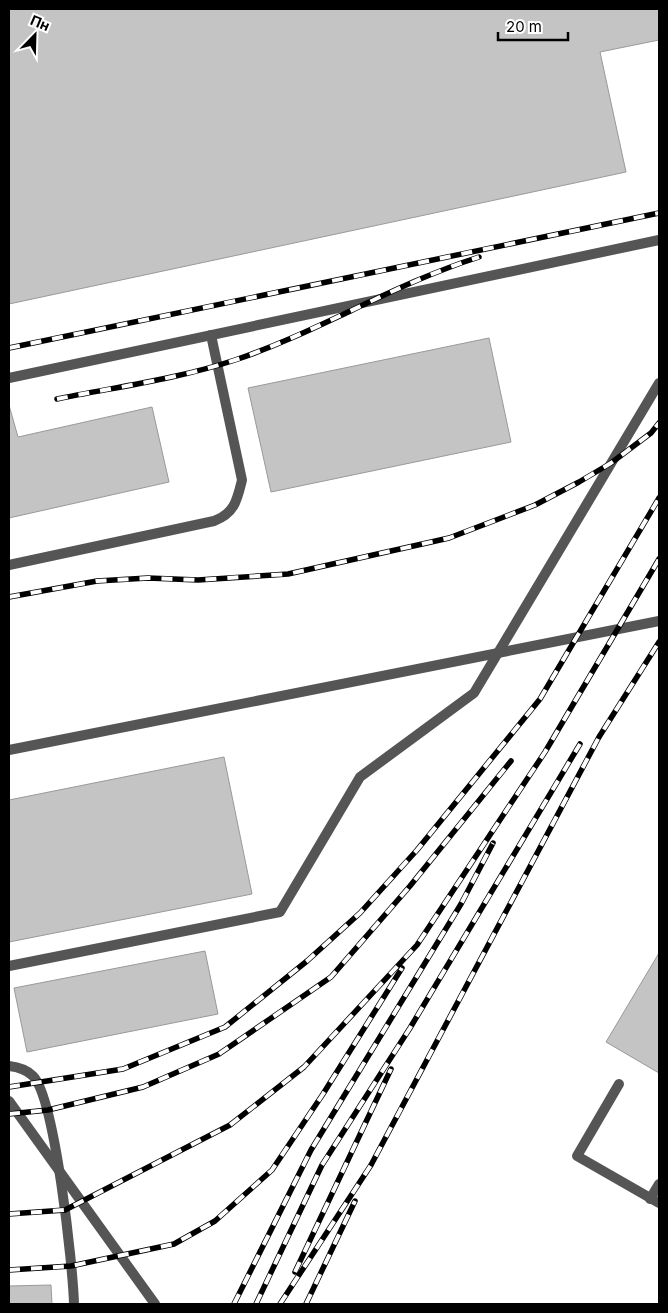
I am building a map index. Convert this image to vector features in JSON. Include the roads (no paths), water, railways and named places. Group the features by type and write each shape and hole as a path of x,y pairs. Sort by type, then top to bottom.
{"lane":[{"path":"9,378 659,240"},
{"path":"9,565 214,521 228,516 237,499 242,480 211,335"},
{"path":"9,966 280,912 360,778 474,693 659,382"},
{"path":"9,750 659,621"},
{"path":"9,1066 20,1067 33,1076 48,1110 65,1210 74,1304"},
{"path":"620,1084 577,1156 654,1201 659,1184"},
{"path":"9,1101 155,1304"}],"railway":[{"path":"9,348 659,213"},
{"path":"57,399 169,378 235,360 296,336 386,294 479,257"},
{"path":"9,597 97,581 148,578 198,580 288,574 449,538 535,505 579,482 611,463 651,433 659,423"},
{"path":"9,1087 123,1069 225,1027 307,961 360,913 417,850 540,699 659,498"},
{"path":"9,1214 65,1210 230,1125 304,1067 417,945 545,752 659,559"},
{"path":"280,1304 371,1165 599,737 659,642"},
{"path":"256,1304 322,1165 410,1028 580,744"},
{"path":"9,1114 48,1110 143,1087 219,1054 331,977 410,886 511,761"},
{"path":"234,1304 311,1150 461,904 493,843"},
{"path":"9,1270 71,1266 174,1244 215,1221 272,1170 323,1094 402,968"},
{"path":"295,1272 391,1069"},
{"path":"306,1304 355,1201"}]}
